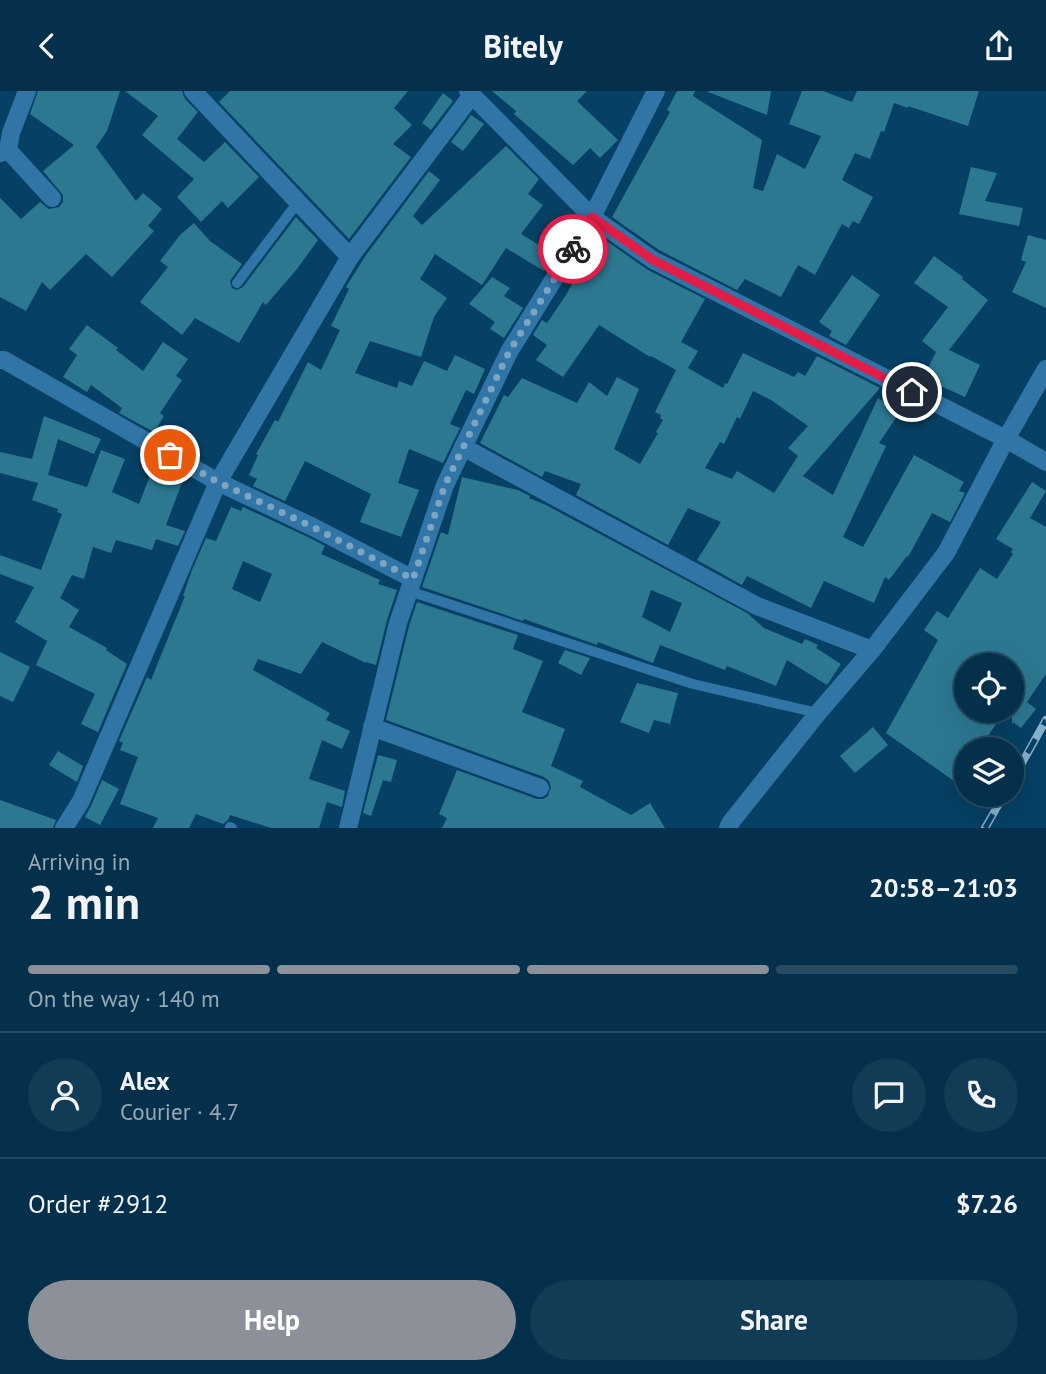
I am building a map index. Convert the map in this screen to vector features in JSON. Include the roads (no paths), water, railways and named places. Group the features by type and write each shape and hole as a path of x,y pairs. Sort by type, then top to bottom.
{"street":[{"path":"27,91 4,151 52,198"},
{"path":"193,91 350,257"},
{"path":"348,828 398,623 445,485 509,352 592,217 656,91"},
{"path":"64,828 81,801 218,482 350,257 470,93 592,217 653,260 1006,439 1046,462"},
{"path":"0,360 218,482 315,528 411,585"},
{"path":"728,828 730,822 818,713 872,650 946,553 1046,369"},
{"path":"463,447 757,606 872,650"},
{"path":"372,727 540,788"}],"lane":[{"path":"237,283 298,202"},
{"path":"411,585 693,684 818,713"}],"railway":[{"path":"1024,759 1046,720"},
{"path":"985,828 997,807"}]}
